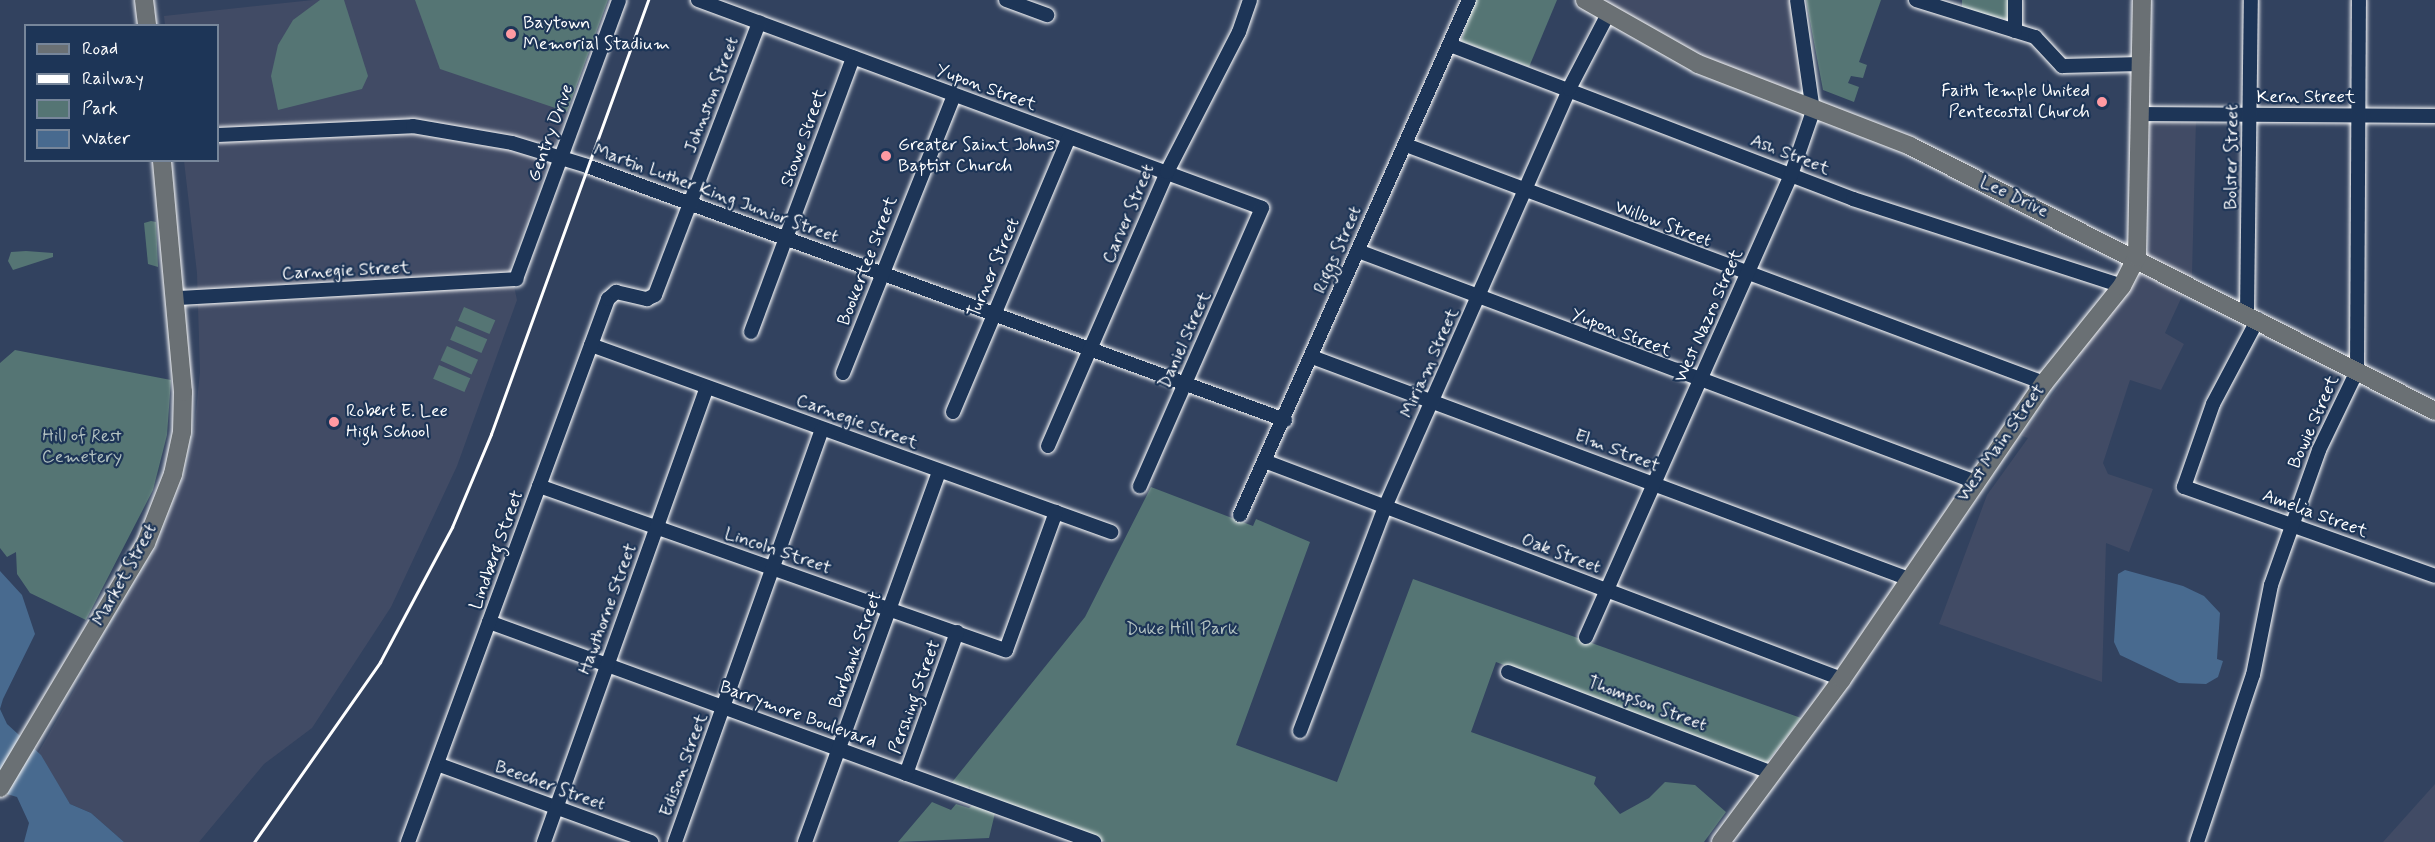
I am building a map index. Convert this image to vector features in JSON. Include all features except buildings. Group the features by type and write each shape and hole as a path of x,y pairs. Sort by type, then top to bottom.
{"main road":[{"path":"144,0 147,24"},
{"name":"Lee Drive","path":"1585,0 1607,16 1698,64 1813,111 1910,146 2137,257 2435,411"},
{"name":"West Main Street","path":"1721,842 1842,679 1974,481 2044,383 2122,286 2137,257 2142,0"},
{"name":"Market Street","path":"0,788 146,543 173,474 182,432 183,392 177,298 162,162"}],"street":[{"name":"Gentry Drive","path":"516,279 619,0"},
{"name":"Yupon Street","path":"698,0 724,4 759,22 1262,208"},
{"path":"1006,0 1047,15"},
{"name":"Carver Street","path":"1048,446 1167,172 1239,32 1250,0"},
{"name":"Riggs Street","path":"1240,515 1267,462 1468,0"},
{"name":"West Nazro Street","path":"1586,636 1604,590 1654,484 1791,175 1813,111 1797,0"},
{"path":"1916,0 2035,38 2062,66 2141,64"},
{"path":"2015,0 2015,31"},
{"name":"Bolster Street","path":"2184,487 2213,404 2253,316 2251,0"},
{"name":"Bowie Street","path":"2197,842 2253,675 2271,585 2319,450 2357,371 2359,0"},
{"name":"Miriam Street","path":"1300,731 1385,507 1479,298 1569,89 1607,16"},
{"name":"Johnston Street","path":"635,297 655,294 759,22"},
{"name":"Ash Street","path":"1450,45 1791,175 2122,286"},
{"name":"Stowe Street","path":"751,332 853,57"},
{"name":"Bookertee Street","path":"843,373 880,274 954,95"},
{"name":"Kern Street","path":"2141,114 2435,116"},
{"name":"Martin Luther King Junior Street","path":"219,135 413,126 477,135 562,158 691,203 880,274 1285,420"},
{"name":"Turner Street","path":"953,412 1069,137"},
{"name":"Willow Street","path":"1406,146 1525,189 1747,276 2044,383"},
{"name":"Daniel Street","path":"1140,486 1262,208"},
{"name":"Yupon Street","path":"1358,251 1698,382 1974,481"},
{"name":"Carnegie Street","path":"177,298 516,279"},
{"name":"Lindberg Street","path":"408,842 609,296 616,292 635,297"},
{"name":"Carnegie Street","path":"591,345 1111,532"},
{"name":"Elm Street","path":"1312,357 1909,579"},
{"name":"Hawthorne Street","path":"544,842 707,387"},
{"name":"Edison Street","path":"675,842 822,429"},
{"name":"Oak Street","path":"1267,462 1842,679"},
{"name":"Burbank Street","path":"805,842 939,471"},
{"name":"Lincoln Street","path":"539,486 1006,650 1056,512"},
{"name":"Amelia Street","path":"2184,487 2435,576"},
{"name":"Barrymore Boulevard","path":"489,622 1094,842"},
{"name":"Pershing Street","path":"906,774 957,632"},
{"name":"Thompson Street","path":"1508,672 1772,773"},
{"name":"Beecher Street","path":"437,764 651,842"}],"shaded area":[{"name":"Robert E. Lee High School","path":"313,0 608,0 510,268 517,300 457,466 391,607 312,728 264,764 199,842 124,842 91,813 70,804 38,753 156,548 187,468 194,431 200,372 197,273 184,162 219,162 219,24 165,24 164,16"},
{"path":"1602,0 1793,0 1801,88 1794,92 1711,60"},
{"path":"2150,120 2196,120 2192,275 2165,333 2184,344 2161,390 2130,380 2103,463 2108,474 2153,489 2129,552 2106,543 2102,682 1939,624 1987,495 2028,438 2022,436 2080,357 2077,353 2143,272 2149,250"},
{"path":"2435,784 2435,842 2383,842"}],"green space":[{"path":"320,0 344,0 368,76 362,89 278,110 271,76 278,45 293,20"},
{"name":"Baytown Memorial Stadium","path":"415,0 608,0 567,112 440,69"},
{"path":"1474,0 1557,0 1529,67 1461,41"},
{"path":"1806,0 1881,0 1859,62 1867,65 1863,78 1851,76 1848,83 1859,87 1854,102 1823,90"},
{"path":"1962,0 2011,0 2009,20 1962,9"},
{"path":"156,222 158,267 148,264 144,223"},
{"path":"11,252 53,253 53,257 13,270 8,261"},
{"path":"464,307 495,320 489,334 458,321"},
{"path":"456,326 487,339 481,353 450,340"},
{"path":"447,346 478,360 472,374 440,361"},
{"name":"Hill of Rest Cemetery","path":"15,350 171,380 167,435 153,490 86,620 30,593 17,574 16,552 7,557 0,548 0,363"},
{"path":"439,365 470,378 464,392 433,379"},
{"name":"Duke Hill Park","path":"1151,487 1253,526 1256,519 1310,542 1236,745 1337,782 1413,579 1801,718 1765,765 1496,662 1471,732 1596,777 1594,784 1620,814 1649,798 1665,782 1695,785 1726,812 1704,842 1105,842 975,795 969,786 967,791 949,786 1085,617"},
{"path":"932,802 951,810 956,804 969,808 973,805 995,813 989,838 898,842"}],"water":[{"path":"2125,570 2183,586 2204,596 2220,613 2217,659 2223,661 2218,677 2206,684 2179,683 2120,655 2114,642 2118,574"},
{"path":"0,571 22,595 35,634 0,709"},
{"path":"0,709 7,724 41,755 70,804 91,813 124,842 24,842 29,823 17,797 0,792"}],"railway":[{"path":"254,842 380,662 452,527 491,434 648,0"}],"place":[{"name":"Baytown Memorial Stadium","path":"511,34"},
{"name":"Faith Temple United Pentecostal Church","path":"2102,102"},
{"name":"Greater Saint Johns Baptist Church","path":"886,156"},
{"name":"Robert E. Lee High School","path":"334,422"}]}
